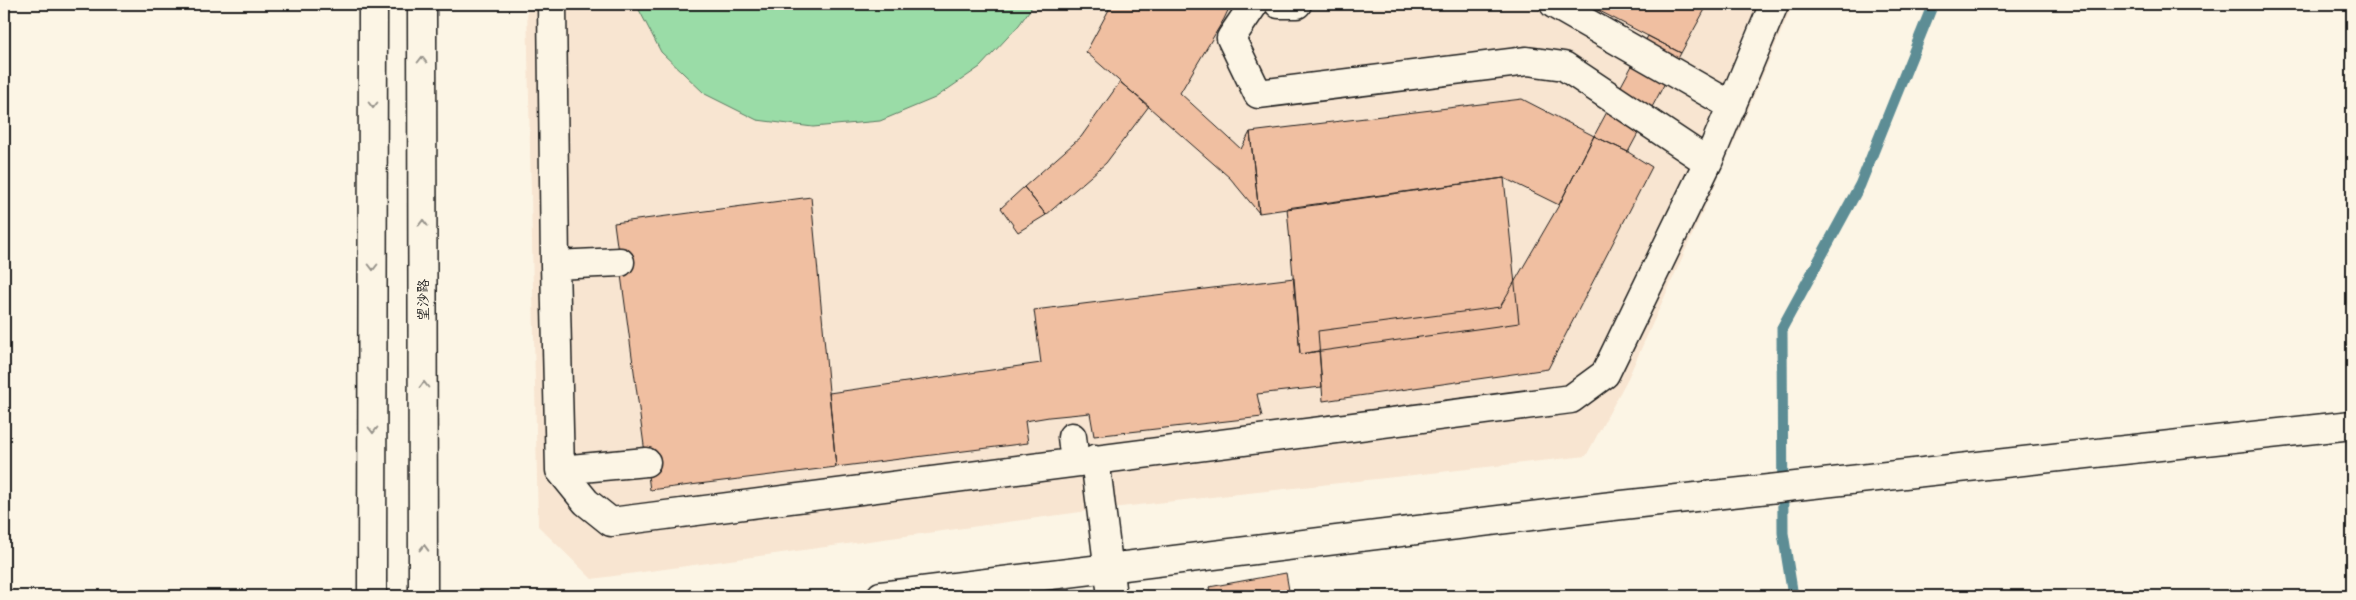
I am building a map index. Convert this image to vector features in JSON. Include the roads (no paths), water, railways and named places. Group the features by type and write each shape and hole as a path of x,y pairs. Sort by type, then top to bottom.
{"street":[{"path":"372,596 373,4"},
{"name":"望沙路","path":"422,4 423,596"},
{"path":"552,4 560,470 586,502 611,522 1081,453 1572,399 1605,374 1708,162 1774,4"},
{"path":"1254,4 1231,38 1258,94 1527,61 1564,66 1708,162"},
{"path":"1279,4 1297,4"},
{"path":"1554,4 1732,106"},
{"path":"555,265 620,262"},
{"path":"881,596 1604,507 1944,468 2352,425"},
{"path":"1081,453 1108,567 1112,596"},
{"path":"560,470 646,462"}],"waterway":[{"path":"1793,596 1783,533 1782,328 1860,185 1933,4"}]}
